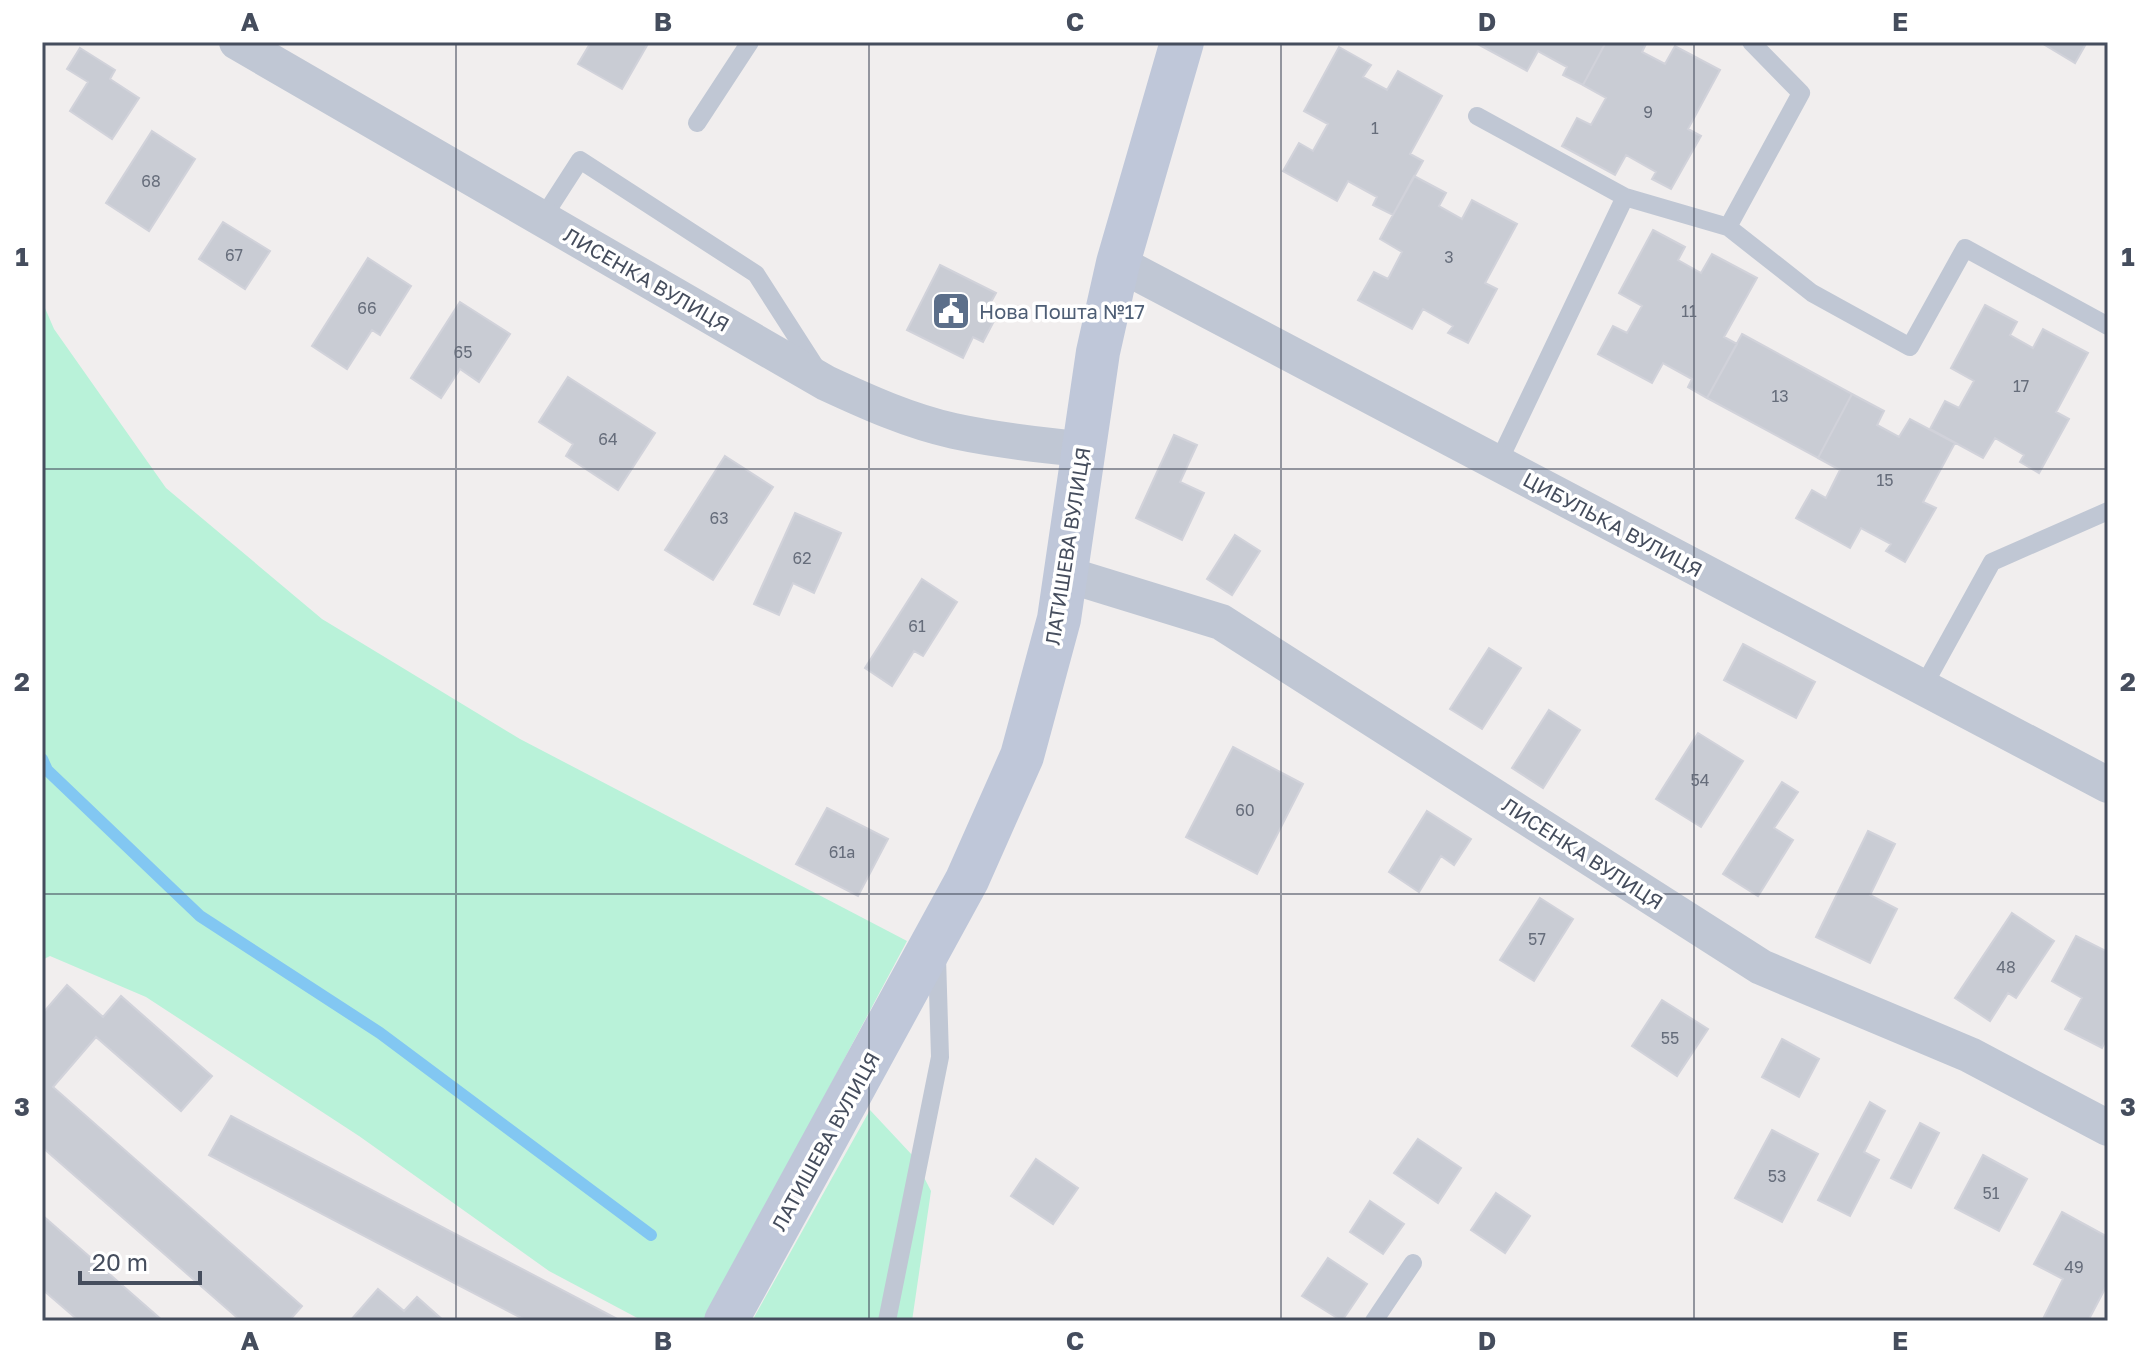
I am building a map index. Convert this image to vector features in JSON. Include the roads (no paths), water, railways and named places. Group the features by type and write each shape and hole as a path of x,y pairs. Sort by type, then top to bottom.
{"street":[{"name":"ЛИСЕНКА ВУЛИЦЯ","path":"237,42 826,383 887,410 951,430 1016,443 1082,449"},
{"name":"ЛАТИШЕВА ВУЛИЦЯ","path":"726,1321 967,880 1022,756 1059,619 1098,352 1118,263 1182,42"},
{"name":"ЦИБУЛЬКА ВУЛИЦЯ","path":"1118,263 2108,785"},
{"name":"ЛИСЕНКА ВУЛИЦЯ","path":"1065,574 1221,622 1761,967 1970,1055 2108,1128"}],"lane":[{"path":"697,123 750,42"},
{"path":"1728,227 1801,93 1751,42"},
{"path":"1477,116 1625,197 1728,227 1812,293 1910,347 1965,248 2108,326"},
{"path":"542,219 580,160 756,274 826,383"},
{"path":"1498,463 1625,197"},
{"path":"1923,687 1992,562 2108,511"},
{"path":"887,1321 940,1057 936,936"},
{"path":"1374,1321 1413,1263"}],"waterway":[{"path":"42,759 47,770 200,916 380,1033 651,1235"}],"place":[{"name":"Нова Пошта №17","path":"951,311"}]}
